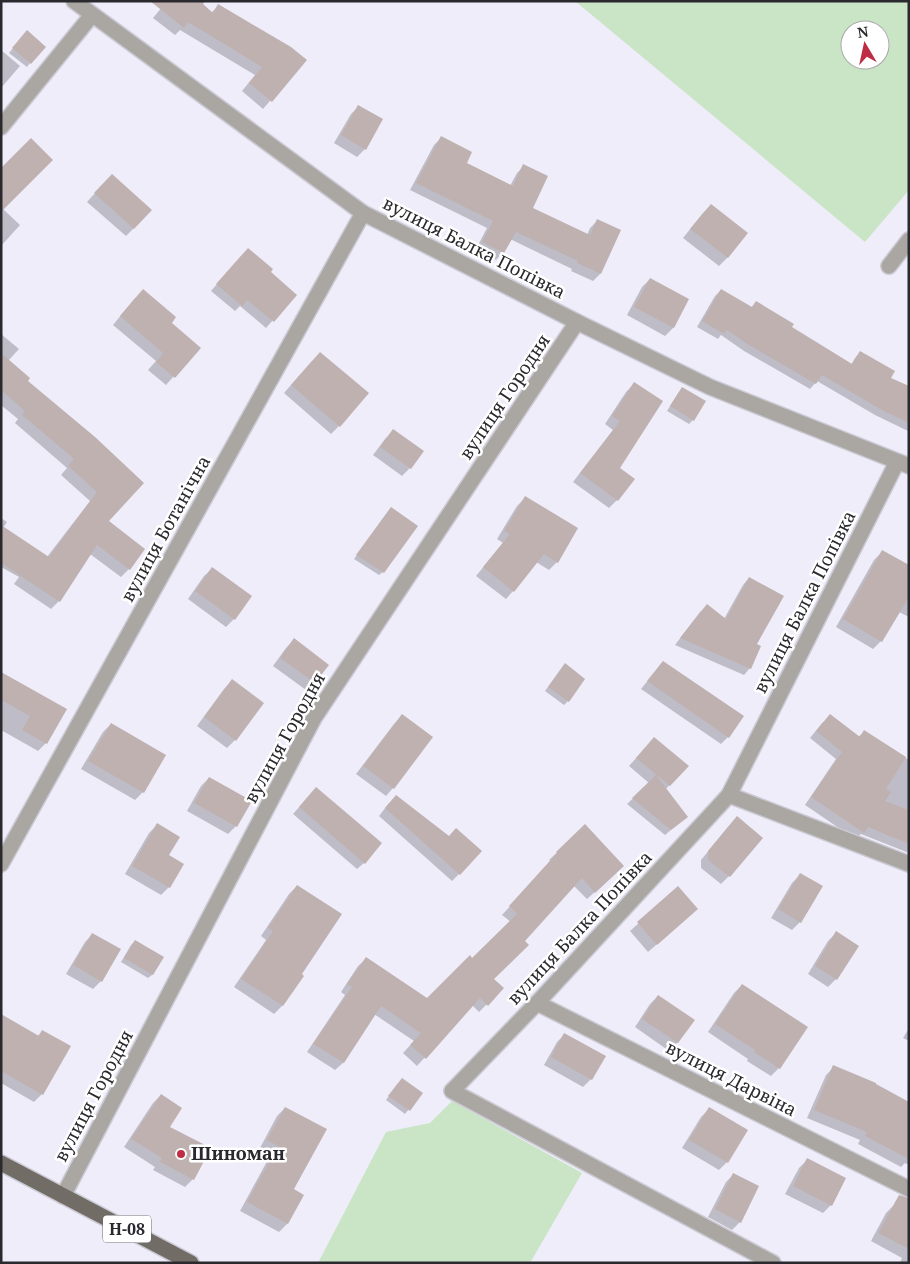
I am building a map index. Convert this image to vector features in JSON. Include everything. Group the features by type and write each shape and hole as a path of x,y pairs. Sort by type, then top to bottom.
{"main road":[{"name":"Н-08","path":"1,1163 191,1263"}],"street":[{"name":"вулиця Балка Попівка","path":"74,1 363,213 577,322 710,387 903,464 729,795 452,1091 773,1263"},
{"path":"1,127 92,15"},
{"name":"вулиця Ботанічна","path":"1,864 363,213"},
{"path":"889,266 909,240"},
{"name":"вулиця Городня","path":"63,1196 314,718 577,322"},
{"path":"729,795 909,864"},
{"name":"вулиця Дарвіна","path":"536,1003 909,1189"}],"green space":[{"path":"575,1 909,1 909,190 865,242"},
{"path":"452,1101 582,1173 530,1263 318,1263 386,1132 430,1123"}],"building":[{"path":"150,1 205,1 203,4 213,13 218,4 291,47 307,60 272,102 249,83 262,67 188,22 184,28"},
{"path":"27,30 46,47 31,64 12,48"},
{"path":"358,105 383,119 366,150 341,135"},
{"path":"441,136 472,152 467,163 513,186 523,164 548,176 533,208 590,235 597,219 621,230 601,274 516,232 504,253 482,242 493,221 416,183"},
{"path":"31,138 53,160 1,212 1,168"},
{"path":"112,174 152,210 134,229 94,193"},
{"path":"711,204 748,233 728,258 690,229"},
{"path":"248,248 273,269 271,272 297,295 274,322 247,300 242,306 216,284"},
{"path":"650,278 689,299 674,328 634,307"},
{"path":"143,289 176,317 172,323 201,348 175,378 156,362 163,353 120,316"},
{"path":"721,289 752,307 756,301 794,324 792,327 852,364 860,351 895,371 891,378 909,386 909,423 882,410 822,375 816,384 727,330 724,334 702,321"},
{"path":"320,352 369,393 340,427 291,385"},
{"path":"1,353 30,378 28,381 95,437 144,483 109,521 145,549 130,570 97,545 60,602 1,563 1,525 49,557 97,492 68,466 74,459 22,415 25,411 1,390"},
{"path":"634,382 663,401 620,468 635,479 618,501 580,473 620,421 612,416"},
{"path":"682,387 706,401 694,421 670,406"},
{"path":"393,429 424,451 411,469 380,447"},
{"path":"525,496 578,528 558,563 544,554 514,592 483,567 510,534 504,531"},
{"path":"391,507 418,526 384,573 356,555"},
{"path":"882,550 909,565 909,597 882,642 843,619"},
{"path":"212,567 252,596 235,620 195,591"},
{"path":"749,577 784,596 757,644 761,646 751,669 680,638 707,604 726,619"},
{"path":"294,638 329,665 315,683 280,658"},
{"path":"663,661 744,716 729,738 647,681"},
{"path":"565,663 585,679 569,702 548,687"},
{"path":"1,672 67,709 47,744 22,730 30,716 1,700"},
{"path":"232,679 264,703 236,741 204,717"},
{"path":"402,714 433,737 394,789 363,766"},
{"path":"830,714 860,737 864,730 906,757 886,789 891,792 885,801 909,810 909,844 868,827 864,833 811,797 842,752 816,731"},
{"path":"111,723 166,755 144,793 88,761"},
{"path":"654,737 689,766 670,786 636,758"},
{"path":"656,775 688,817 671,830 632,798"},
{"path":"209,777 252,801 237,827 194,803"},
{"path":"316,787 382,843 365,864 299,807"},
{"path":"396,795 449,836 456,828 482,851 460,875 385,808"},
{"path":"737,816 763,838 730,877 708,860 708,851"},
{"path":"157,823 180,837 169,855 184,864 170,888 132,866"},
{"path":"585,824 624,866 595,893 582,878 525,941 529,945 494,979 504,988 488,1006 480,998 426,1059 410,1045 421,1033 381,1006 344,1063 313,1044 352,987 347,984 366,957 427,998 470,955 472,958 517,914 509,906 556,852"},
{"path":"800,873 823,886 801,923 778,909"},
{"path":"297,885 342,914 283,1006 241,979 273,931 268,928"},
{"path":"678,886 698,909 657,945 637,922"},
{"path":"836,931 859,946 837,980 815,966"},
{"path":"92,933 121,949 102,982 73,965"},
{"path":"135,940 164,957 153,975 124,958"},
{"path":"742,984 808,1027 780,1069 715,1024"},
{"path":"658,995 695,1020 678,1043 642,1019"},
{"path":"1,1014 39,1036 42,1030 71,1046 43,1095 1,1071"},
{"path":"564,1033 606,1056 592,1080 551,1057"},
{"path":"833,1065 876,1083 909,1102 909,1159 865,1136 867,1132 814,1110"},
{"path":"402,1078 423,1093 410,1111 388,1096"},
{"path":"161,1094 182,1108 170,1127 211,1148 194,1180 160,1162 162,1158 131,1139"},
{"path":"285,1107 327,1129 294,1189 304,1195 288,1224 247,1202 278,1146 267,1140"},
{"path":"709,1107 748,1130 728,1163 689,1140"},
{"path":"807,1158 846,1178 832,1206 793,1186"},
{"path":"733,1173 759,1186 741,1223 715,1209"},
{"path":"899,1195 909,1198 909,1249 878,1233"}],"place":[{"name":"Шиноман","path":"181,1154"}]}
